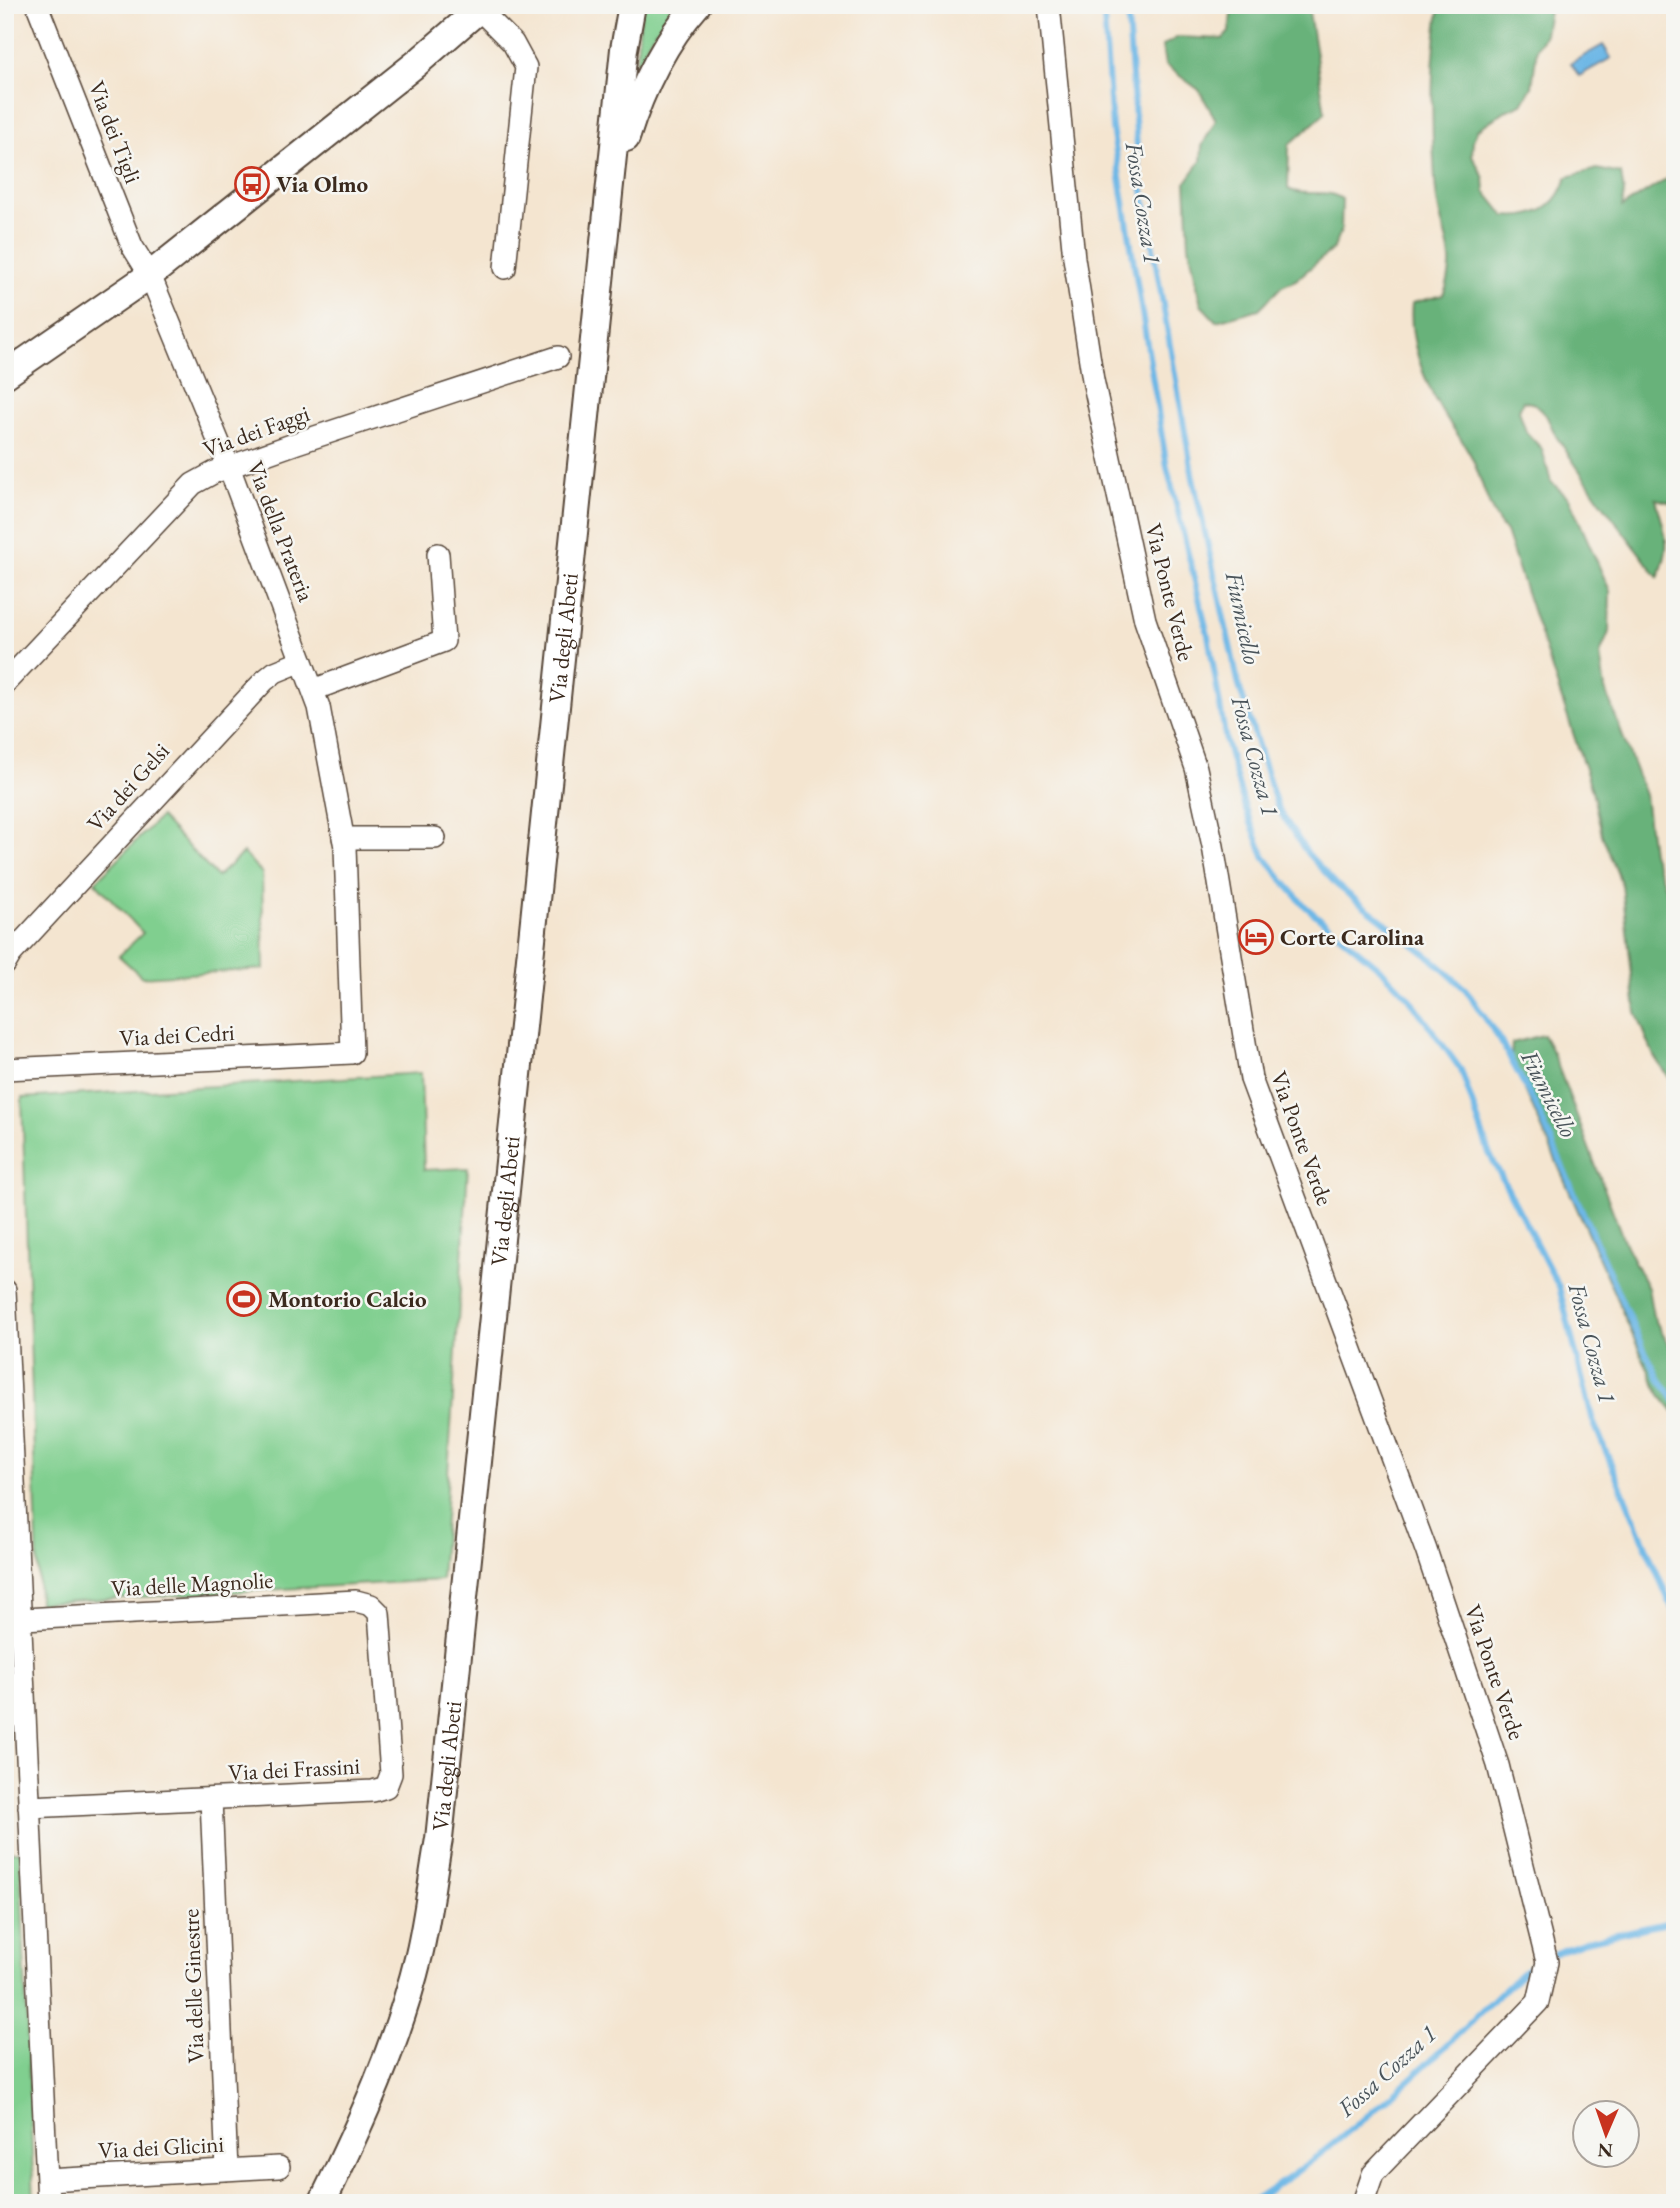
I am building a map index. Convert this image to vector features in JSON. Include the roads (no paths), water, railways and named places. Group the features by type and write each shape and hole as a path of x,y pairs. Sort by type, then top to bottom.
{"street":[{"name":"Via dei Tigli","path":"37,5 132,246 150,275"},
{"name":"Via degli Abeti","path":"321,2203 361,2123 392,2042 419,1955 439,1839 613,180 624,49 632,5"},
{"name":"Via degli Abeti","path":"613,180 650,74 682,22 697,5"},
{"name":"Via Ponte Verde","path":"1049,5 1074,258 1093,380 1145,620 1196,768 1213,846 1251,1079 1421,1537 1499,1765 1547,1962 1538,2002 1373,2174 1363,2203"},
{"path":"5,374 150,275 417,63 481,7 513,43 526,66 526,94 505,268"},
{"name":"Via della Prateria","path":"150,275 229,467 319,707 343,838 352,1053"},
{"name":"Via dei Faggi","path":"5,683 193,484 229,467 558,356"},
{"path":"313,691 444,641 438,554"},
{"name":"Via dei Gelsi","path":"5,964 11,954 264,681 302,661"},
{"path":"343,838 435,838"},
{"name":"Via dei Cedri","path":"5,1069 352,1053"},
{"path":"5,1290 13,1620 29,1807 48,2203"},
{"name":"Via delle Magnolie","path":"13,1620 356,1601 371,1605 379,1613"},
{"name":"Via dei Frassini","path":"29,1807 373,1791 386,1787 391,1774 379,1613"},
{"name":"Via delle Ginestre","path":"211,1799 227,2170"},
{"name":"Via dei Glicini","path":"47,2180 279,2166"}],"water":[{"path":"1603,45 1611,58 1579,76 1571,63"}],"waterway":[{"name":"Fossa Cozza 1","path":"1103,5 1112,128 1167,467 1208,635 1226,741 1245,808 1264,856 1285,883 1306,907 1383,971 1409,998 1461,1070 1489,1153 1559,1287 1593,1421 1675,1615"},
{"name":"Fiumicello","path":"1127,5 1138,161 1193,478 1239,686 1278,809 1308,854 1338,886 1431,958 1466,990 1500,1040 1535,1104 1639,1340 1660,1380 1675,1400"},
{"name":"Fossa Cozza 1","path":"1555,1953 1591,1940 1675,1921"},
{"name":"Fossa Cozza 1","path":"1251,2203 1323,2152 1369,2115 1541,1958"}],"place":[{"name":"Via Olmo","path":"252,184"},
{"name":"Corte Carolina","path":"1256,937"},
{"name":"Montorio Calcio","path":"244,1299"}]}
